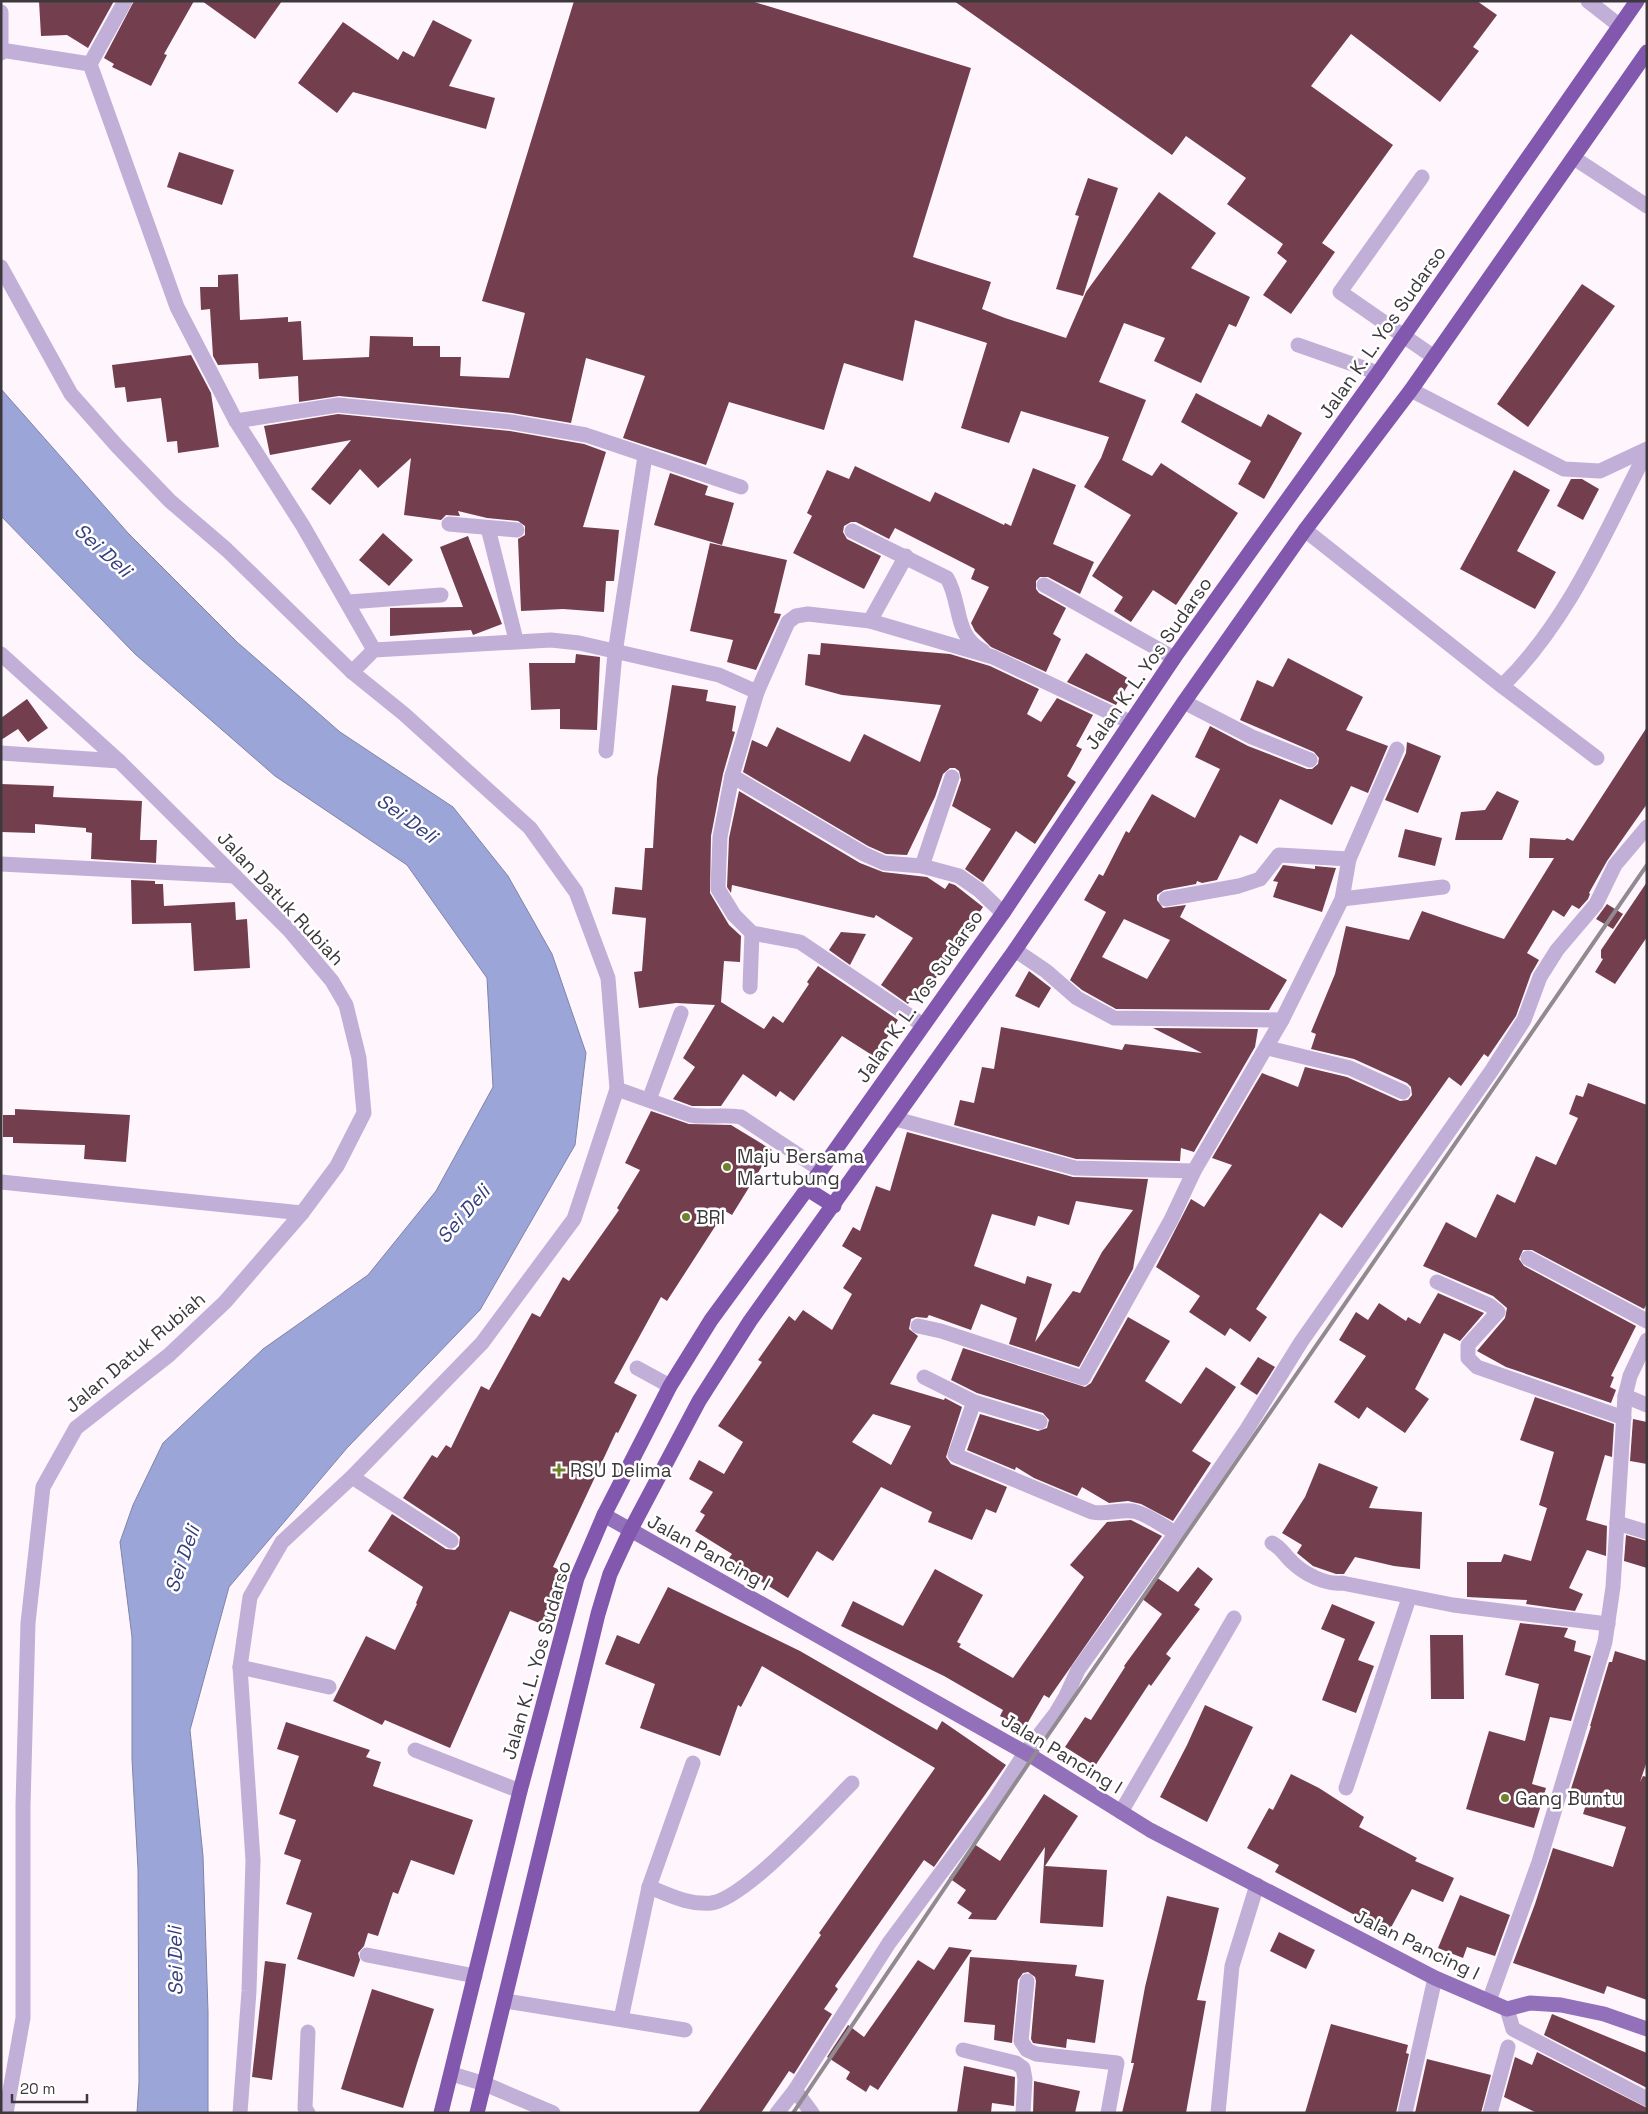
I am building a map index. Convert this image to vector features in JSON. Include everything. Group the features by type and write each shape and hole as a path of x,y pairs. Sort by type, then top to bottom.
{"highway":[{"name":"Jalan K. L. Yos Sudarso","path":"441,2113 520,1791 577,1578 604,1515 670,1386 711,1320 822,1170 1002,913 1174,658 1378,373 1637,1"},
{"path":"477,2113 506,2001 598,1614 610,1574 630,1531 699,1401 750,1321 834,1206 1015,950 1184,702 1306,530 1434,358 1647,52"},
{"path":"806,1190 834,1206"}],"main road":[{"name":"Jalan Pancing I","path":"604,1515 1025,1752 1150,1830 1435,1978 1507,2009"},
{"path":"1507,2009 1530,2003 1561,2004 1604,2014 1647,2029"}],"street":[{"path":"126,1 90,64 177,307 236,421 304,526 349,602 374,650"},
{"path":"1588,1 1620,26"},
{"path":"1,12 2,50 90,64"},
{"path":"1574,158 1647,206"},
{"path":"1422,177 1340,292 1434,358"},
{"path":"1,267 71,394 170,502 227,550 352,672 404,714 530,828 576,892 608,978 617,1089 574,1219 482,1343 352,1477 282,1542 250,1597 240,1667 253,1860 249,1991 240,2113"},
{"path":"1298,345 1378,373"},
{"path":"1411,390 1564,469 1600,471 1647,450"},
{"path":"236,421 338,404 511,422 586,436 741,487"},
{"path":"1502,686 1521,668 1546,636 1572,596 1647,450"},
{"path":"606,751 615,653 645,456"},
{"path":"448,524 517,530"},
{"path":"488,528 516,640"},
{"path":"1306,530 1502,686 1597,758"},
{"path":"852,531 948,578 952,585 964,633 976,648 1130,722"},
{"path":"870,621 906,556"},
{"path":"1044,585 1174,658"},
{"path":"349,602 442,596"},
{"path":"923,1025 800,942 752,933 734,915 718,889 720,837 732,776 757,692 788,622 796,616 808,614 870,621 993,657"},
{"path":"352,672 374,650 516,640 551,640 579,643 615,653 719,675 757,692"},
{"name":"Jalan Datuk Rubiah","path":"1,654 119,761 289,930 332,981 346,1005 359,1058 364,1113 337,1166 302,1213 225,1302 169,1355 76,1428 43,1487 28,1623 23,1805 23,2018 6,2113"},
{"path":"1184,702 1252,737 1310,760"},
{"path":"918,1326 941,1331 1083,1378 1171,1220 1194,1171 1268,1048 1342,899 1349,859 1398,749"},
{"path":"1,753 119,761"},
{"path":"732,776 864,854 884,863 922,866 959,876 979,890 1002,913"},
{"path":"922,866 952,777"},
{"path":"777,2113 795,2090 889,1944 994,1801 1025,1752 1056,1713 1078,1670 1176,1534 1247,1429 1300,1342 1519,1029 1531,1006 1534,991 1540,978 1557,950 1596,904 1616,865 1647,827"},
{"path":"1166,899 1239,886 1260,879 1279,855 1349,859"},
{"path":"1,864 235,876"},
{"path":"1342,899 1443,887"},
{"path":"750,987 752,933"},
{"path":"1015,950 1046,971 1077,998 1114,1018 1282,1020"},
{"path":"649,1100 681,1012"},
{"path":"1268,1048 1350,1068 1403,1092"},
{"path":"617,1089 702,1117 730,1115 741,1117 822,1170"},
{"path":"896,1118 1076,1168 1194,1171"},
{"path":"1,1182 302,1213"},
{"path":"1528,1258 1647,1321"},
{"path":"1437,1282 1490,1305 1498,1312 1468,1344 1468,1358 1478,1367 1624,1418"},
{"path":"1489,2001 1539,1862 1605,1642 1613,1587 1625,1396 1630,1376 1647,1340"},
{"path":"637,1368 670,1386"},
{"path":"924,1377 974,1402 1040,1422"},
{"path":"1625,1396 1647,1405"},
{"path":"974,1402 955,1455 1092,1512 1102,1514 1133,1511 1144,1515 1176,1534"},
{"path":"352,1477 451,1541"},
{"path":"1617,1523 1647,1532"},
{"path":"1272,1543 1280,1547 1292,1562 1306,1573 1332,1584 1342,1583 1375,1589 1409,1598 1608,1624"},
{"path":"1346,1788 1409,1598"},
{"path":"1121,1812 1234,1618"},
{"path":"240,1667 329,1686"},
{"path":"415,1750 520,1791"},
{"path":"621,2019 649,1887 693,1763"},
{"path":"649,1887 690,1904 713,1903 745,1886 852,1784"},
{"path":"1218,2113 1232,1966 1257,1885"},
{"path":"367,1956 476,1976"},
{"path":"1406,2113 1435,1978"},
{"path":"1027,1982 1021,2041 1027,2050 1036,2054 1117,2063 1108,2113"},
{"path":"506,2001 685,2030"},
{"path":"1507,2009 1513,2029 1647,2099"},
{"path":"308,2032 305,2108 308,2113"},
{"path":"1490,2113 1508,2047"},
{"path":"963,2050 1016,2063 1023,2068 1025,2079 1023,2113"},
{"path":"452,2074 485,2084 553,2113"},
{"path":"795,2090 812,2113"}],"water":[{"name":"Sei Deli","path":"1,389 128,533 237,642 340,732 453,807 508,876 552,954 586,1053 575,1145 480,1310 347,1448 229,1587 190,1730 203,1856 208,2012 208,2113 137,2113 139,2082 138,1869 132,1759 132,1637 120,1542 133,1505 163,1443 263,1349 368,1275 436,1191 493,1087 487,978 407,865 275,776 135,654 1,516"}],"building":[{"path":"39,1 114,1 88,48 67,35 41,36"},
{"path":"134,1 194,1 164,54 167,55 151,86 112,67 114,64 104,58"},
{"path":"202,1 282,1 255,39"},
{"path":"574,1 751,1 971,68 913,257 991,282 982,309 1005,318 1066,338 1086,292 1159,192 1216,233 1191,268 1250,297 1236,327 1229,324 1201,383 1154,361 1165,338 1124,323 1099,382 1146,400 1122,460 1152,476 1161,463 1238,513 1176,605 1153,590 1131,622 1114,611 1123,597 1092,576 1131,515 1084,487 1101,458 1109,437 1021,411 1009,443 961,428 987,343 915,320 903,381 844,363 824,430 729,402 706,465 623,438 645,376 586,358 571,423 512,413 339,396 299,402 298,376 259,379 258,363 218,365 213,356 210,309 201,310 200,287 218,287 218,275 238,274 240,320 288,317 288,322 301,321 303,360 369,357 370,336 413,337 413,346 440,346 440,357 461,357 460,376 509,378 525,313 482,301"},
{"path":"954,1 1477,1 1497,15 1473,47 1479,51 1440,102 1351,34 1311,86 1393,145 1322,243 1335,252 1291,314 1263,295 1287,261 1277,253 1283,244 1227,204 1246,178 1186,136 1172,155"},
{"path":"433,20 472,40 449,86 495,98 486,129 353,92 337,113 298,83 343,22 398,60 403,51 414,57"},
{"path":"179,152 234,170 222,205 167,187"},
{"path":"1088,178 1118,188 1083,296 1056,289 1079,216 1075,215"},
{"path":"1582,284 1615,306 1528,427 1497,404"},
{"path":"191,355 211,393 219,447 178,453 177,441 167,442 161,398 127,402 125,387 115,388 112,365"},
{"path":"1196,393 1261,427 1268,414 1302,433 1264,499 1238,484 1251,461 1181,422"},
{"path":"338,414 510,431 584,444 606,452 583,527 619,530 614,581 606,581 604,612 563,609 521,611 518,539 525,535 525,526 518,521 487,518 458,511 460,516 446,515 441,520 404,515 411,458 378,488 360,469 330,505 311,489 351,440 270,455 264,426"},
{"path":"855,466 930,502 935,492 1004,525 1005,523 1011,526 1033,468 1076,485 1053,544 1094,562 1080,594 1048,577 1040,577 1036,581 1036,589 1039,593 1066,608 1053,634 1061,639 1046,672 991,647 975,631 971,623 989,587 971,579 975,569 895,528 889,539 856,522 851,522 844,526 843,532 847,539 881,556 864,589 793,553 812,516 807,513 827,470 849,479"},
{"path":"1514,470 1550,490 1517,551 1556,572 1535,609 1460,569"},
{"path":"670,473 708,486 705,495 734,503 722,545 654,525"},
{"path":"1571,479 1582,479 1599,489 1583,520 1557,506"},
{"path":"383,533 413,560 389,586 359,560"},
{"path":"468,536 502,624 473,635 471,630 390,636 390,608 463,607 440,547"},
{"path":"710,543 787,560 774,613 781,614 756,670 727,662 733,640 690,631"},
{"path":"821,643 950,654 990,666 1039,689 1027,714 1041,722 1057,698 1093,715 1076,746 1082,749 1067,776 1076,782 1035,844 1016,831 983,882 965,869 991,829 952,806 961,780 959,771 955,768 950,768 943,774 935,797 907,855 886,854 868,846 743,772 752,740 767,747 777,727 850,762 864,734 920,762 941,705 842,695 805,685 808,654 820,655"},
{"path":"1086,653 1131,680 1116,705 1067,682"},
{"path":"576,654 600,657 597,730 560,729 560,709 531,710 529,663 575,663"},
{"path":"1288,658 1363,697 1346,730 1388,746 1368,793 1351,786 1332,825 1280,799 1257,844 1240,835 1217,880 1202,883 1197,881 1196,884 1164,890 1157,895 1157,900 1163,908 1186,905 1180,917 1287,980 1269,1010 1116,1009 1082,990 1070,980 1106,912 1084,900 1099,874 1103,876 1126,831 1129,833 1152,794 1195,818 1220,769 1195,757 1210,726 1248,746 1307,769 1312,769 1318,764 1319,758 1314,752 1240,720 1257,680 1273,687","holes":["1124,919 1170,940 1147,979 1102,957"]},
{"path":"672,685 708,690 706,701 736,706 732,731 735,732 723,774 711,836 710,893 729,925 741,936 740,962 724,961 721,1002 764,1029 773,1016 783,1023 809,984 807,982 818,966 898,1020 875,1057 842,1036 794,1101 780,1091 776,1097 743,1074 721,1106 692,1106 673,1099 695,1067 683,1058 715,1005 676,1003 639,1008 634,972 642,971 646,918 612,914 615,887 642,890 645,848 653,848 657,778"},
{"path":"27,699 48,728 28,742 18,729 1,740 1,718"},
{"path":"1647,727 1647,804 1607,861 1589,893 1588,899 1579,909 1572,905 1564,917 1553,910 1527,953 1539,960 1531,974 1516,1016 1488,1057 1484,1054 1461,1086 1449,1077 1342,1228 1320,1213 1256,1309 1267,1317 1250,1342 1230,1328 1225,1336 1189,1312 1200,1296 1156,1267 1191,1199 1204,1207 1232,1165 1212,1158 1262,1073 1298,1087 1305,1067 1347,1077 1400,1101 1408,1100 1412,1095 1411,1087 1407,1083 1354,1059 1311,1049 1316,1034 1311,1032 1335,974 1346,926 1409,940 1422,911 1504,939 1554,858 1529,858 1530,838 1565,840 1567,838 1573,841"},
{"path":"1407,742 1441,756 1418,813 1385,800 1406,753"},
{"path":"1,784 54,786 53,797 142,801 140,840 157,840 156,863 91,859 92,833 86,832 86,828 35,824 35,833 1,832"},
{"path":"739,791 860,863 883,872 927,877 945,889 949,883 955,885 983,907 920,1002 913,997 908,1004 881,985 913,938 876,915 874,918 732,885 731,893 727,887 729,838"},
{"path":"1497,791 1519,801 1502,840 1455,840 1461,812 1485,810"},
{"path":"1405,829 1442,838 1435,866 1398,857"},
{"path":"1283,865 1315,869 1315,866 1336,868 1322,912 1273,897 1278,882 1273,881"},
{"path":"131,880 155,881 155,884 163,884 164,906 235,902 236,920 247,919 250,968 194,971 191,923 132,924"},
{"path":"1647,882 1647,937 1615,984 1595,972 1603,959 1601,958 1601,950"},
{"path":"1607,904 1623,914 1613,929 1596,919"},
{"path":"841,932 866,934 850,965 829,950"},
{"path":"1029,971 1051,988 1039,1008 1015,996"},
{"path":"1001,1027 1122,1050 1125,1044 1202,1053 1153,1028 1258,1029 1255,1047 1194,1152 1181,1148 1180,1161 1076,1159 954,1125 960,1100 974,1103 982,1067 994,1069"},
{"path":"1588,1083 1647,1105 1647,1303 1644,1309 1532,1250 1523,1250 1519,1259 1524,1266 1636,1326 1611,1376 1614,1377 1610,1387 1616,1390 1611,1403 1506,1367 1477,1351 1505,1318 1507,1308 1493,1296 1423,1266 1446,1222 1476,1238 1497,1194 1515,1203 1536,1156 1556,1165 1578,1118 1569,1114 1576,1095 1583,1097"},
{"path":"15,1109 130,1115 126,1162 84,1159 85,1145 13,1143 13,1137 3,1137 3,1115 15,1115"},
{"path":"651,1111 689,1124 731,1125 772,1150 732,1215 725,1211 667,1301 661,1297 614,1383 637,1395 618,1433 616,1432 553,1567 567,1573 544,1625 510,1611 450,1748 385,1720 382,1725 333,1701 366,1636 395,1650 423,1587 368,1551 392,1514 446,1549 455,1550 459,1546 460,1537 456,1533 403,1498 432,1455 437,1458 446,1445 451,1448 481,1386 489,1390 532,1313 540,1317 563,1277 569,1281 619,1210 617,1208 640,1170 625,1163"},
{"path":"907,1132 1073,1177 1148,1179 1133,1269 1079,1367 1009,1344 1017,1318 981,1304 971,1330 929,1315 927,1318 916,1317 911,1319 909,1329 918,1336 890,1384 944,1400 945,1398 962,1407 946,1457 951,1464 1007,1487 996,1513 986,1509 972,1540 928,1522 932,1512 881,1487 833,1561 817,1551 788,1598 749,1574 751,1572 729,1558 732,1554 695,1531 705,1515 700,1512 713,1492 689,1479 699,1460 724,1474 743,1442 718,1426 762,1362 758,1360 789,1316 795,1321 803,1310 832,1330 852,1294 843,1288 862,1258 842,1246 853,1227 860,1231 876,1186 890,1191","holes":["1076,1201 1133,1210 1102,1252 1080,1293 1073,1291 1035,1342 1052,1284 1027,1276 1025,1284 974,1266 992,1214 1035,1226 1038,1216 1069,1225","873,1414 911,1426 891,1465 852,1442"]},
{"path":"1438,1293 1484,1313 1460,1341 1444,1333 1415,1389 1429,1399 1405,1433 1367,1407 1359,1419 1334,1402 1366,1356 1339,1340 1356,1312 1368,1320 1379,1303 1406,1321 1408,1317 1420,1324"},
{"path":"1128,1317 1170,1341 1145,1381 1181,1404 1206,1367 1236,1387 1192,1451 1211,1463 1173,1521 1141,1504 1128,1501 1109,1503 1082,1487 1077,1496 1034,1478 1016,1467 1015,1470 967,1450 980,1414 1038,1431 1047,1428 1049,1420 1043,1413 977,1393 951,1380 963,1348 1085,1387 1091,1383"},
{"path":"1258,1357 1275,1367 1257,1395 1240,1384"},
{"path":"1535,1397 1614,1424 1612,1457 1605,1455 1586,1520 1607,1526 1606,1556 1587,1550 1569,1588 1583,1594 1575,1611 1526,1604 1527,1600 1467,1597 1467,1562 1501,1562 1504,1554 1531,1561 1547,1508 1539,1505 1554,1452 1520,1440"},
{"path":"1633,1419 1647,1422 1647,1464 1630,1461"},
{"path":"1319,1463 1378,1487 1369,1508 1422,1512 1420,1569 1394,1566 1355,1557 1344,1574 1336,1574 1313,1566 1297,1553 1302,1545 1282,1533 1305,1497"},
{"path":"1131,1520 1162,1536 1049,1698 1044,1695 1024,1729 1000,1716 1003,1710 944,1676 841,1626 853,1601 903,1626 935,1569 983,1595 957,1642 961,1644 959,1647 1013,1678 1084,1577 1070,1565 1107,1522"},
{"path":"1626,1535 1647,1541 1647,1568 1624,1561"},
{"path":"1198,1567 1213,1579 1194,1605 1200,1609 1166,1654 1171,1658 1151,1686 1149,1684 1095,1766 1065,1747 1085,1717 1091,1720 1124,1666 1162,1614 1141,1598 1156,1577 1178,1592"},
{"path":"668,1587 800,1651 937,1730 942,1721 1006,1765 934,1867 924,1860 835,1986 838,1989 824,2009 832,2014 794,2074 789,2071 761,2113 698,2113 821,1935 819,1933 935,1768 762,1666 741,1707 738,1705 720,1756 640,1728 655,1684 605,1664 617,1635 639,1644"},
{"path":"1332,1604 1375,1622 1358,1660 1374,1666 1356,1713 1322,1700 1345,1639 1321,1629"},
{"path":"1520,1623 1568,1628 1564,1637 1576,1641 1574,1651 1591,1656 1571,1721 1550,1717 1532,1784 1546,1788 1534,1828 1466,1809 1489,1731 1525,1741 1539,1684 1505,1675"},
{"path":"1430,1635 1463,1635 1464,1699 1431,1699"},
{"path":"1615,1651 1647,1661 1647,1761 1640,1782 1643,1776 1647,1777 1647,2000 1607,1986 1604,1994 1513,1963 1553,1848 1613,1867 1626,1827 1583,1814 1587,1801 1569,1795 1609,1662 1612,1662"},
{"path":"1205,1705 1253,1727 1207,1822 1160,1797"},
{"path":"286,1722 370,1750 366,1757 381,1762 373,1786 473,1820 454,1875 411,1860 398,1894 393,1892 378,1936 368,1933 364,1946 358,1953 360,1960 354,1977 297,1959 312,1913 286,1904 301,1860 284,1854 296,1820 279,1814 299,1756 277,1749"},
{"path":"1291,1774 1319,1788 1364,1817 1359,1827 1417,1858 1415,1861 1454,1878 1443,1902 1412,1889 1388,1933 1275,1872 1279,1865 1247,1848 1269,1808 1273,1810"},
{"path":"1044,1794 1078,1816 1045,1866 1107,1870 1103,1927 1040,1923 1045,1847 996,1920 968,1919 972,1913 957,1903 966,1890 949,1878 974,1844 1000,1861"},
{"path":"1460,1895 1510,1915 1495,1956 1467,1947 1463,1958 1438,1948"},
{"path":"1167,1896 1219,1908 1197,2000 1206,2001 1186,2113 1122,2113 1134,2063 1131,2063 1145,1987"},
{"path":"1279,1932 1315,1950 1306,1969 1270,1951"},
{"path":"949,1947 972,1950 878,2090 870,2085 866,2092 846,2079 850,2072 827,2057 848,2025 864,2037 918,1960 934,1970"},
{"path":"970,1957 1077,1965 1075,1976 1104,1980 1095,2043 1067,2039 1066,2048 1033,2043 1031,2039 1036,1981 1035,1977 1028,1972 1023,1973 1018,1980 1012,2043 994,2040 995,2025 964,2022"},
{"path":"265,1961 286,1964 272,2080 252,2077"},
{"path":"372,1989 434,2009 403,2108 341,2089"},
{"path":"1552,2014 1647,2053 1647,2088 1544,2035"},
{"path":"1331,2024 1408,2045 1406,2053 1409,2054 1396,2113 1305,2113"},
{"path":"1537,2052 1647,2108 1647,2113 1537,2113 1504,2097 1515,2057 1532,2065"},
{"path":"1427,2059 1491,2075 1481,2113 1415,2113"},
{"path":"964,2066 1015,2077 1014,2106 992,2103 991,2113 957,2113"},
{"path":"1034,2081 1080,2091 1075,2113 1033,2113"}],"railway":[{"path":"793,2113 1033,1757 1647,865"}],"place":[{"name":"Maju Bersama Martubung","path":"727,1167"},
{"name":"BRI","path":"686,1217"},
{"name":"RSU Delima","path":"559,1470"},
{"name":"Gang Buntu","path":"1505,1798"}]}
